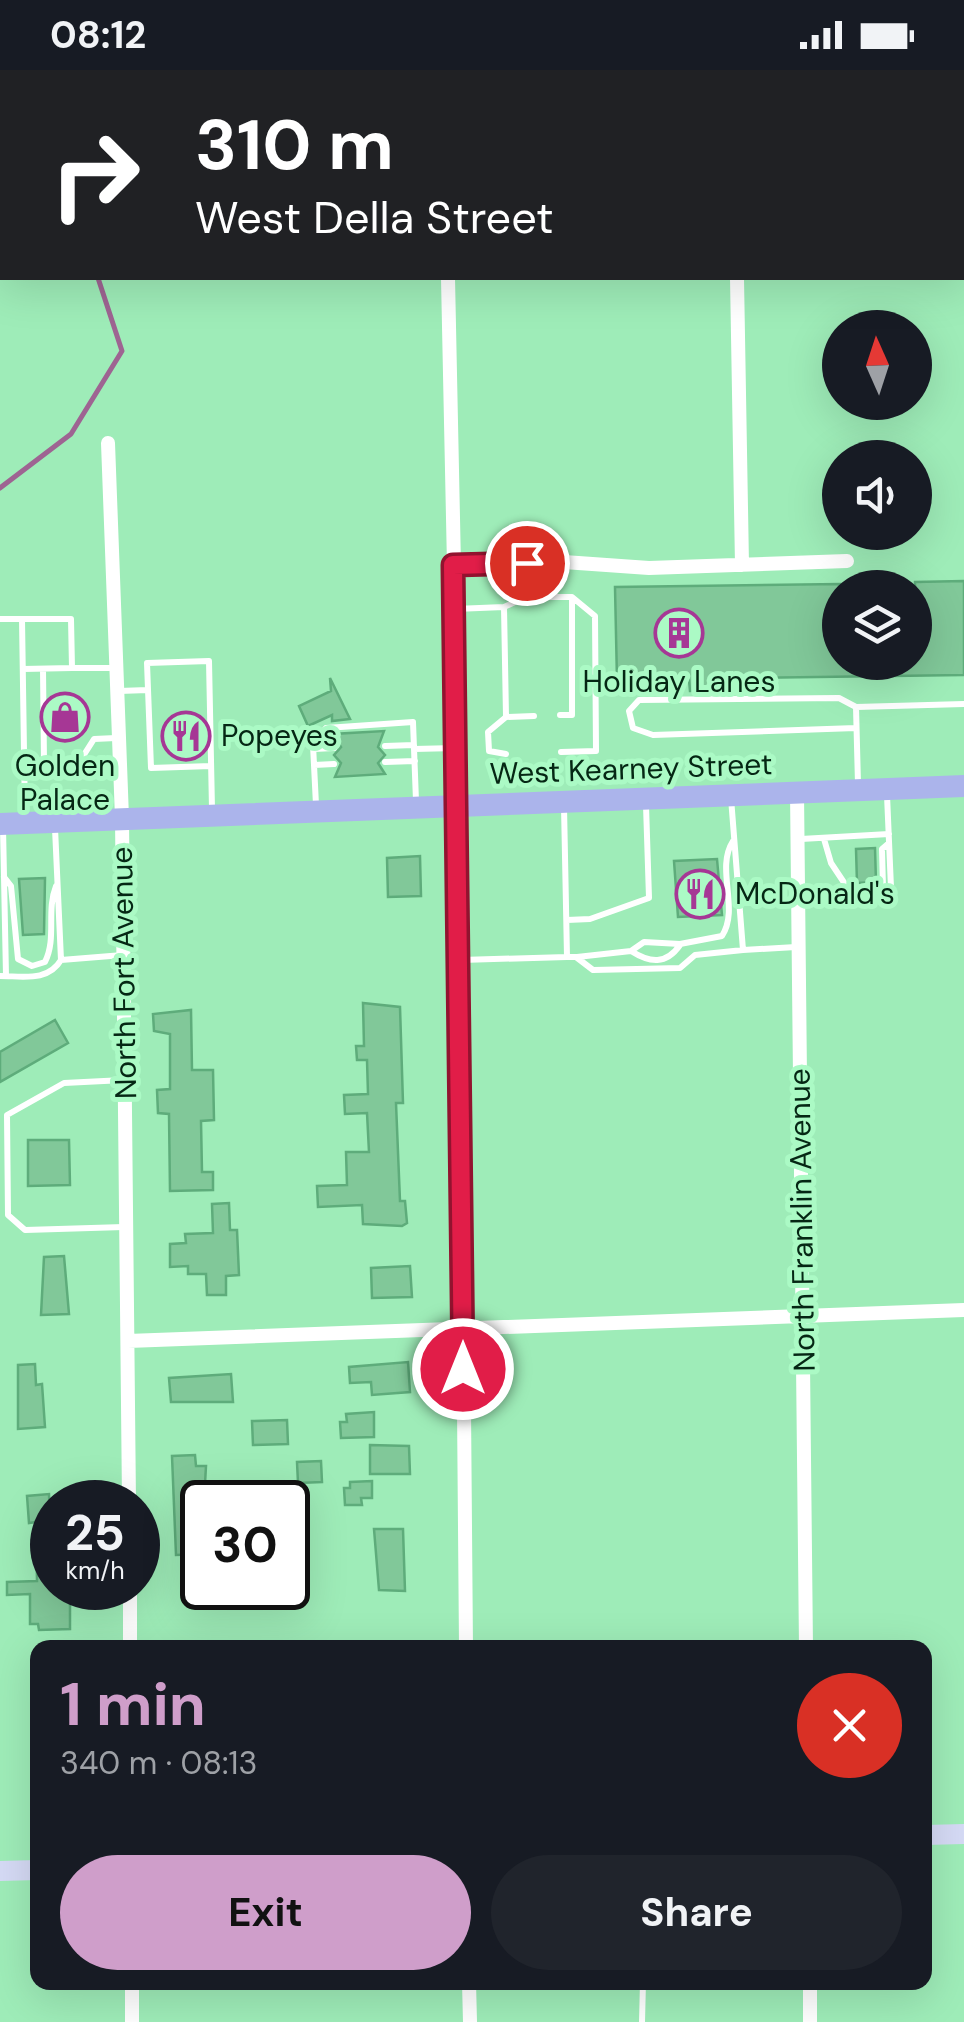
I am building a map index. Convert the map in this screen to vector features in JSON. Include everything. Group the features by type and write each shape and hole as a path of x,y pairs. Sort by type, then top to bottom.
{"main road":[{"name":"West Kearney Street","path":"10,824 964,786"}],"street":[{"path":"448,280 459,806 466,1640"},
{"path":"737,280 742,565"},
{"name":"North Fort Avenue","path":"108,443 116,738 122,818 129,1480"},
{"path":"453,565 848,561"},
{"name":"North Franklin Avenue","path":"797,792 806,1640"},
{"path":"128,1341 964,1310"},
{"path":"130,1610 130,1640"},
{"path":"932,1835 964,1834"},
{"path":"0,1871 30,1870"},
{"path":"132,1990 132,2022"},
{"path":"469,1990 470,2022"},
{"path":"810,1990 810,2022"}],"lane":[{"path":"454,609 504,607 526,598 542,597"},
{"path":"552,597 572,597 595,616 596,751 562,752"},
{"path":"560,715 572,715 572,597"},
{"path":"504,607 506,717"},
{"path":"0,619 72,619 72,668"},
{"path":"22,619 24,763 10,824 4,876 3,976 41,976 54,971 61,960 54,822"},
{"path":"211,766 151,768 147,663 209,662 212,815"},
{"path":"23,669 114,668"},
{"path":"43,669 44,762"},
{"path":"115,691 148,690"},
{"path":"856,728 642,733 630,719 632,704 639,700 839,698 856,706 964,704"},
{"path":"856,706 858,790"},
{"path":"506,754 489,750 488,732 506,717 534,716"},
{"path":"316,811 314,750 326,728 413,722 417,807"},
{"path":"24,763 80,762 94,738 116,738"},
{"path":"385,746 458,748"},
{"path":"314,750 334,748"},
{"path":"385,762 415,761"},
{"path":"314,764 334,764"},
{"path":"824,839 831,863 849,890 891,888 887,789"},
{"path":"731,795 743,950"},
{"path":"567,920 590,919 649,898 646,798"},
{"path":"564,802 567,920 572,957"},
{"path":"798,840 889,838"},
{"path":"460,960 572,957 631,950 644,942 713,941 730,924 726,852 733,840"},
{"path":"4,876 11,886 18,960 32,966 45,962 52,948 51,899 58,882"},
{"path":"631,950 656,961 667,959 680,944"},
{"path":"572,957 593,970 680,968 696,954 799,947"},
{"path":"61,960 123,955"},
{"path":"125,1080 64,1083 7,1116 7,1176 8,1216 25,1230 127,1226"},
{"path":"642,2022 643,1990"}],"building":[{"path":"964,581 964,675 932,675 932,582"},
{"path":"822,584 822,677 743,678 725,680 725,690 690,691 689,680 617,681 615,587"},
{"path":"330,678 350,719 332,721 332,715 308,726 299,706 331,691"},
{"path":"384,731 378,747 385,755 378,763 385,774 335,777 341,763 334,755 341,747 333,734"},
{"path":"875,848 876,882 857,883 856,849"},
{"path":"420,856 421,896 388,897 387,858"},
{"name":"McDonald's","path":"717,859 722,915 678,917 674,861"},
{"path":"45,878 44,934 23,935 19,879"},
{"path":"363,1003 400,1007 403,1103 396,1103 400,1201 405,1201 407,1223 402,1226 363,1224 362,1205 318,1207 317,1186 347,1185 346,1152 369,1152 367,1113 345,1114 344,1095 368,1094 367,1060 357,1060 356,1046 364,1046"},
{"path":"191,1010 192,1070 213,1070 214,1120 201,1121 202,1172 213,1172 213,1190 170,1191 169,1114 158,1113 157,1090 170,1089 170,1034 154,1031 153,1014"},
{"path":"55,1020 68,1043 0,1082 0,1052"},
{"path":"28,1140 69,1140 70,1185 28,1186"},
{"path":"229,1203 230,1230 237,1230 239,1275 226,1276 226,1295 207,1295 206,1274 188,1274 188,1266 170,1267 170,1244 186,1243 185,1234 213,1233 212,1204"},
{"path":"64,1256 69,1314 41,1315 44,1257"},
{"path":"410,1266 412,1297 372,1298 371,1268"},
{"path":"408,1362 410,1392 372,1395 371,1382 350,1383 349,1367"},
{"path":"35,1364 36,1385 42,1384 45,1427 18,1429 18,1365"},
{"path":"231,1374 233,1402 171,1402 169,1378"},
{"path":"374,1412 374,1437 341,1438 340,1422 347,1422 346,1414"},
{"path":"287,1420 288,1444 253,1445 252,1421"},
{"path":"370,1445 409,1446 410,1474 370,1474"},
{"path":"195,1455 196,1466 206,1466 205,1480 180,1480 180,1555 176,1555 172,1456"},
{"path":"321,1461 322,1482 298,1480 297,1462"},
{"path":"372,1481 372,1498 361,1498 362,1505 345,1505 344,1488 350,1488 350,1482"},
{"path":"374,1529 403,1529 405,1591 379,1590"},
{"path":"30,1581 30,1594 7,1595 7,1582"},
{"path":"30,1610 70,1610 70,1629 39,1630 38,1624 30,1624"}],"waterway":[{"path":"0,488 71,434 122,351 99,280"}],"place":[{"name":"Holiday Lanes","path":"679,633"},
{"name":"Golden Palace","path":"65,717"},
{"name":"Popeyes","path":"186,736"},
{"name":"McDonald's","path":"700,894"}],"route":[{"path":"463,1369 459,806 453,565 527,563"}]}
